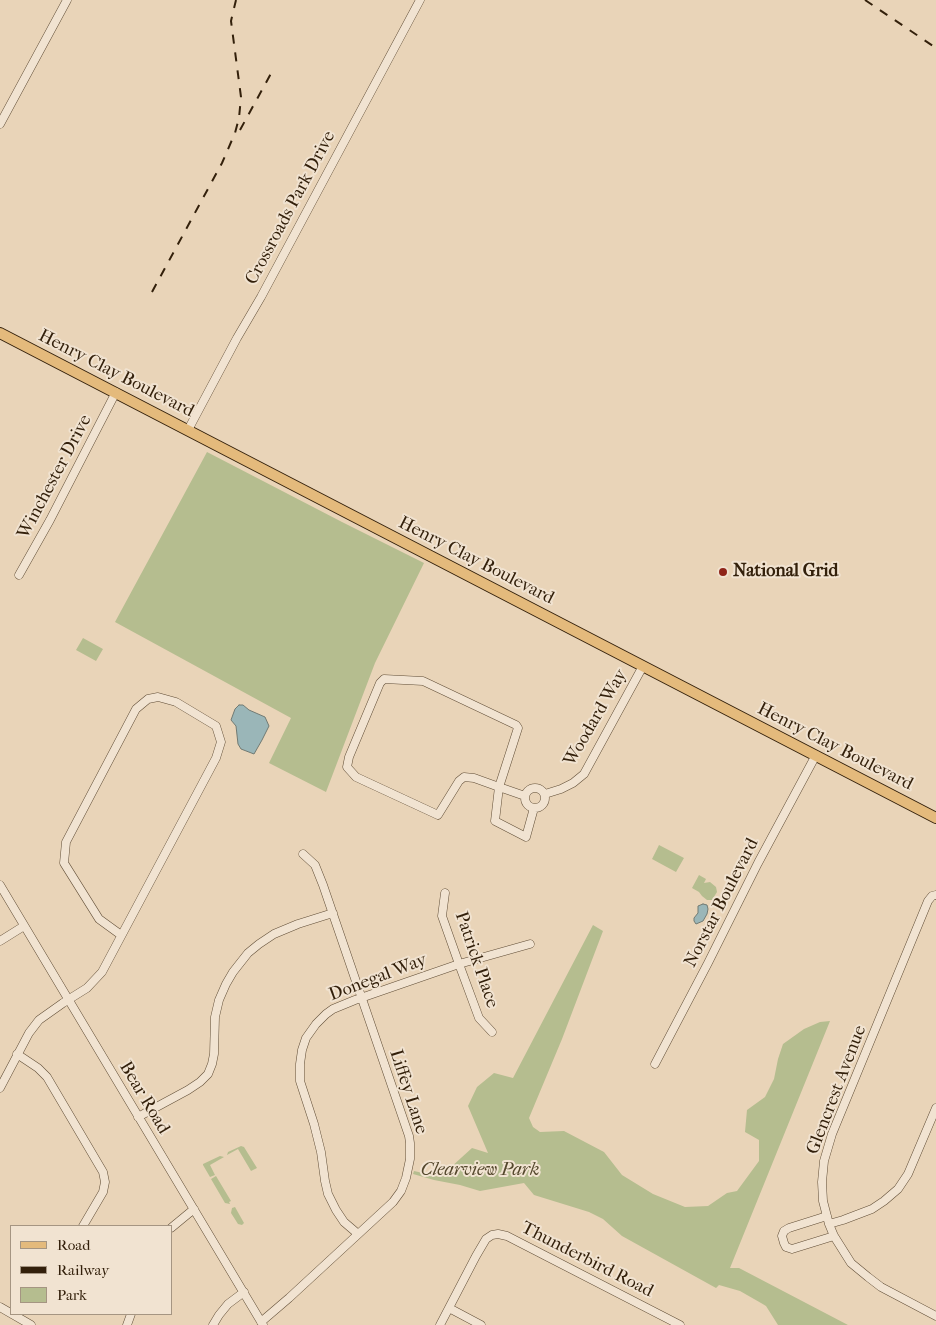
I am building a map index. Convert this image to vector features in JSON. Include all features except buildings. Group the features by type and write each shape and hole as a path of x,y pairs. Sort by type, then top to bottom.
{"main road":[{"name":"Henry Clay Boulevard","path":"0,333 936,818"}],"street":[{"path":"0,124 67,0"},
{"name":"Crossroads Park Drive","path":"188,430 420,0"},
{"name":"Winchester Drive","path":"19,575 50,520 116,392"},
{"name":"Woodard Way","path":"525,796 532,787 538,788 545,794 573,784 581,777 587,770 643,666"},
{"path":"534,808 526,837 495,820 499,786 518,728 516,725 423,681 384,679 380,683 349,757 348,767 356,777 438,815 459,781 464,777 474,778 499,786 525,796 528,805 534,808 538,808 543,804 545,794"},
{"path":"0,1088 29,1033 40,1020 68,999 87,988 102,972 216,758 221,742 216,726 176,702 158,697 148,699 136,709 66,842 64,863 99,919 121,935"},
{"name":"Norstar Boulevard","path":"655,1064 758,862 816,755"},
{"name":"Liffey Lane","path":"262,1323 393,1202 406,1178 410,1151 409,1136 315,865 303,854"},
{"name":"Bear Road","path":"0,885 262,1323"},
{"name":"Patrick Place","path":"445,893 442,916 458,964 479,1018 492,1032"},
{"name":"Glencrest Avenue","path":"936,894 928,901 832,1134 824,1161 822,1182 823,1201 828,1220 834,1236 851,1263 881,1287 936,1316"},
{"path":"138,1117 188,1090 208,1074 214,1054 215,1016 219,1000 233,972 248,953 274,934 332,913"},
{"path":"0,940 24,926"},
{"name":"Donegal Way","path":"358,1234 344,1222 336,1210 324,1181 321,1152 300,1081 300,1064 306,1038 316,1024 333,1009 458,964 530,944"},
{"path":"17,1054 38,1068 47,1077 103,1172 105,1182 103,1192 83,1225"},
{"path":"834,1236 792,1249 785,1246 782,1236 784,1231 789,1228 812,1220 842,1220 872,1209 884,1202 898,1189 908,1174 936,1108"},
{"path":"927,1130 936,1134"},
{"path":"172,1227 194,1210"},
{"name":"Thunderbird Road","path":"440,1325 486,1239 498,1234 507,1236 680,1325"},
{"path":"213,1325 228,1304 244,1292"},
{"path":"449,1308 481,1325"},
{"path":"14,1315 28,1323"}],"green space":[{"path":"207,452 424,563 375,663 326,792 269,763 291,718 115,622"},
{"path":"83,638 103,649 96,661 76,650"},
{"path":"659,845 684,858 676,872 652,859"},
{"path":"699,875 706,879 704,883 710,882 716,887 717,892 712,900 707,900 692,888"},
{"name":"Clearview Park","path":"593,925 603,931 562,1039 529,1118 533,1127 540,1132 564,1131 604,1152 622,1175 653,1194 685,1207 708,1206 727,1193 737,1191 759,1161 759,1140 745,1132 747,1110 765,1097 774,1079 783,1044 804,1029 820,1022 830,1021 730,1268 739,1268 848,1325 778,1325 766,1306 740,1291 719,1285 716,1288 622,1236 603,1219 589,1212 534,1195 524,1183 480,1191 413,1174 414,1171 440,1177 472,1148 488,1153 468,1106 477,1087 494,1073 513,1078"},
{"path":"241,1146 244,1147 257,1168 251,1171 238,1149 227,1155 228,1152"},
{"path":"220,1156 224,1157 210,1165 215,1175 210,1177 203,1164"},
{"path":"216,1176 231,1201 229,1202 230,1204 225,1203 211,1179"},
{"path":"235,1207 244,1223 242,1225 238,1224 231,1213 232,1208"}],"water":[{"path":"239,705 243,705 249,710 265,717 269,726 254,754 241,749 238,744 236,726 231,720 235,709"},
{"path":"707,905 707,914 703,921 696,924 694,918 698,913 698,906"}],"railway":[{"path":"152,292 222,163 235,133 241,97 231,21 236,0"},
{"path":"865,0 936,48"},
{"path":"240,130 274,68"}],"place":[{"name":"National Grid","path":"723,572"}]}
